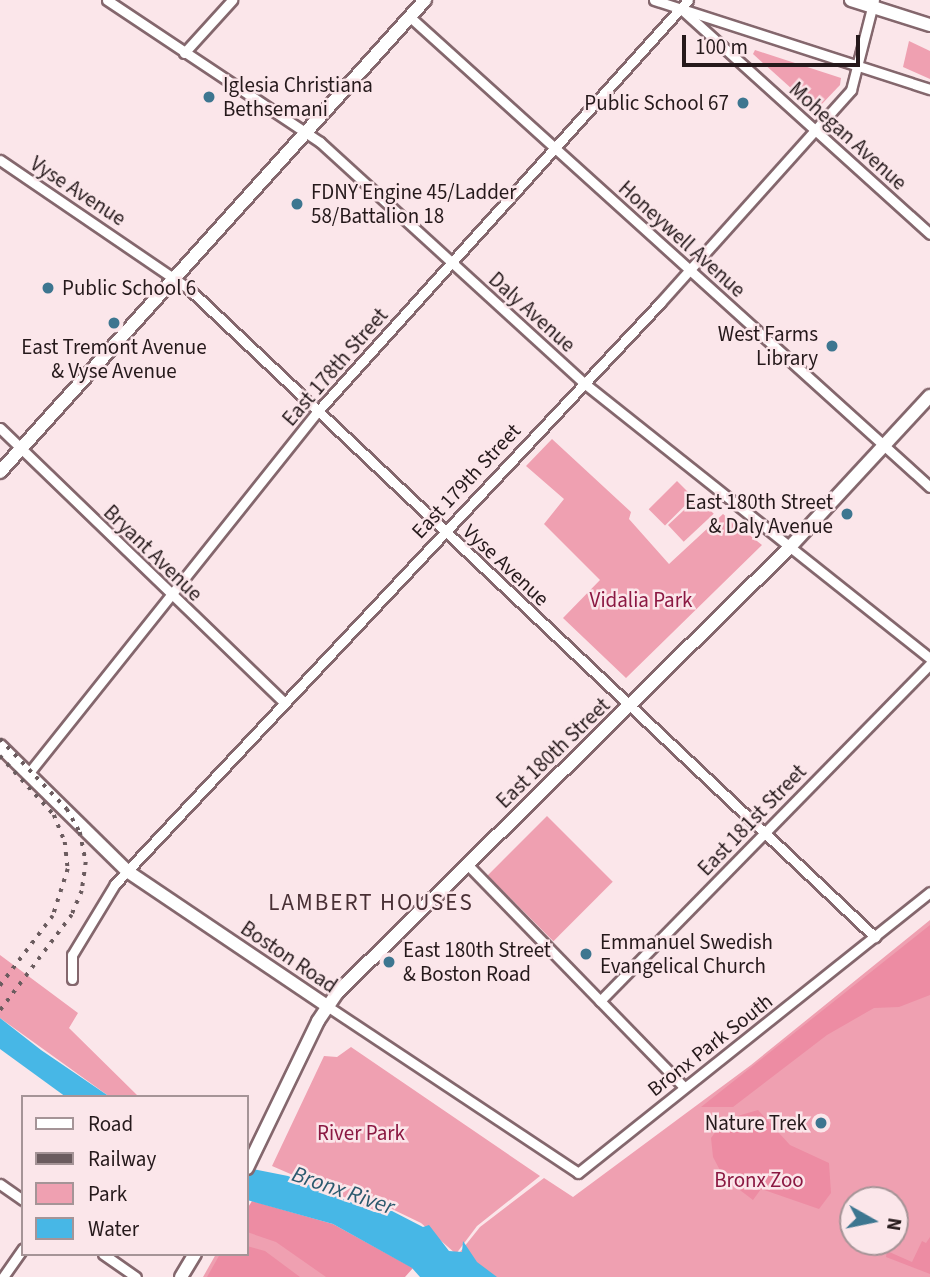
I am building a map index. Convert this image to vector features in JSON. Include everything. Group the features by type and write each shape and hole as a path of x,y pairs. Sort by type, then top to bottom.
{"main road":[{"path":"0,472 425,0"},
{"path":"851,0 873,3 930,25"},
{"name":"East 180th Street","path":"249,1163 327,1006 467,864 790,547 930,396"},
{"name":"Boston Road","path":"0,747 127,871 327,1006"},
{"path":"181,1277 194,1256"}],"street":[{"name":"Daly Avenue","path":"107,0 305,133 584,383 930,658"},
{"path":"184,53 232,0"},
{"path":"654,0 930,89"},
{"name":"East 178th Street","path":"28,774 317,412 688,0"},
{"name":"East 179th Street","path":"72,979 72,955 127,871 690,269 851,90 873,3"},
{"name":"Mohegan Avenue","path":"680,8 930,234"},
{"name":"Honeywell Avenue","path":"410,17 930,487"},
{"name":"Vyse Avenue","path":"0,160 175,278 875,937"},
{"name":"Bryant Avenue","path":"0,428 284,701"},
{"name":"East 181st Street","path":"600,1001 930,664"},
{"path":"467,864 684,1087"},
{"name":"Bronx Park South","path":"578,1173 930,892"},
{"name":"Boston Road","path":"327,1006 578,1173"},
{"path":"0,1184 21,1199"},
{"path":"3,1277 21,1251"},
{"path":"106,1256 136,1277"}],"green space":[{"path":"909,41 930,51 930,79 903,67"},
{"path":"755,50 841,78 840,85 820,106 812,107 753,54"},
{"name":"Vidalia Park","path":"552,439 631,512 629,519 669,564 723,514 762,545 626,678 563,618 600,580 544,524 564,499 526,466"},
{"path":"677,481 693,497 665,526 649,509"},
{"path":"698,497 714,514 684,542 668,525"},
{"path":"547,816 613,882 553,941 488,875"},
{"name":"Bronx Zoo","path":"930,920 930,1277 440,1277 480,1227 544,1178 573,1197 751,1065"},
{"path":"930,925 930,995 899,1007 874,1008 827,1035 733,1107 701,1107"},
{"path":"0,955 78,1013 69,1028 137,1095 107,1095 0,1018"},
{"name":"River Park","path":"351,1047 540,1176 477,1226 456,1254 421,1223 392,1209 374,1210 272,1166 324,1056 337,1057"},
{"path":"758,1110 790,1145 829,1163 831,1193 819,1209 761,1189 753,1200 724,1178 713,1157 711,1138 724,1120"},
{"path":"252,1201 333,1224 413,1268 405,1277 326,1277 276,1242 248,1232 248,1207"},
{"path":"248,1215 396,1277 203,1277 215,1256 248,1256"},
{"path":"930,1237 930,1274 886,1257 898,1256 912,1262 922,1241 926,1243"},
{"path":"248,1246 265,1251 300,1277 207,1277 219,1256 248,1256"}],"water":[{"path":"0,1018 107,1095 63,1095 0,1049"},
{"path":"248,1168 288,1176 374,1212 392,1211 423,1227 429,1225 449,1251 462,1252 463,1241 477,1262 497,1277 420,1277 412,1268 333,1224 248,1200"}],"railway":[{"path":"0,739 67,809 80,832 86,862 82,891 72,915 0,1011"},
{"path":"0,756 54,815 65,842 68,869 53,916 0,986"}],"place":[{"name":"Iglesia Christiana Bethsemani","path":"209,97"},
{"name":"Public School 67","path":"743,103"},
{"name":"FDNY Engine 45/Ladder 58/Battalion 18","path":"297,204"},
{"name":"Public School 6","path":"48,288"},
{"name":"East Tremont Avenue & Vyse Avenue","path":"114,323"},
{"name":"West Farms Library","path":"832,346"},
{"name":"East 180th Street & Daly Avenue","path":"847,514"},
{"name":"Emmanuel Swedish Evangelical Church","path":"586,954"},
{"name":"East 180th Street & Boston Road","path":"389,962"},
{"name":"Nature Trek","path":"821,1123"}],"district":[{"name":"LAMBERT HOUSES","path":"371,903"}],"water label":[{"name":"Bronx River","path":"343,1191"}]}
